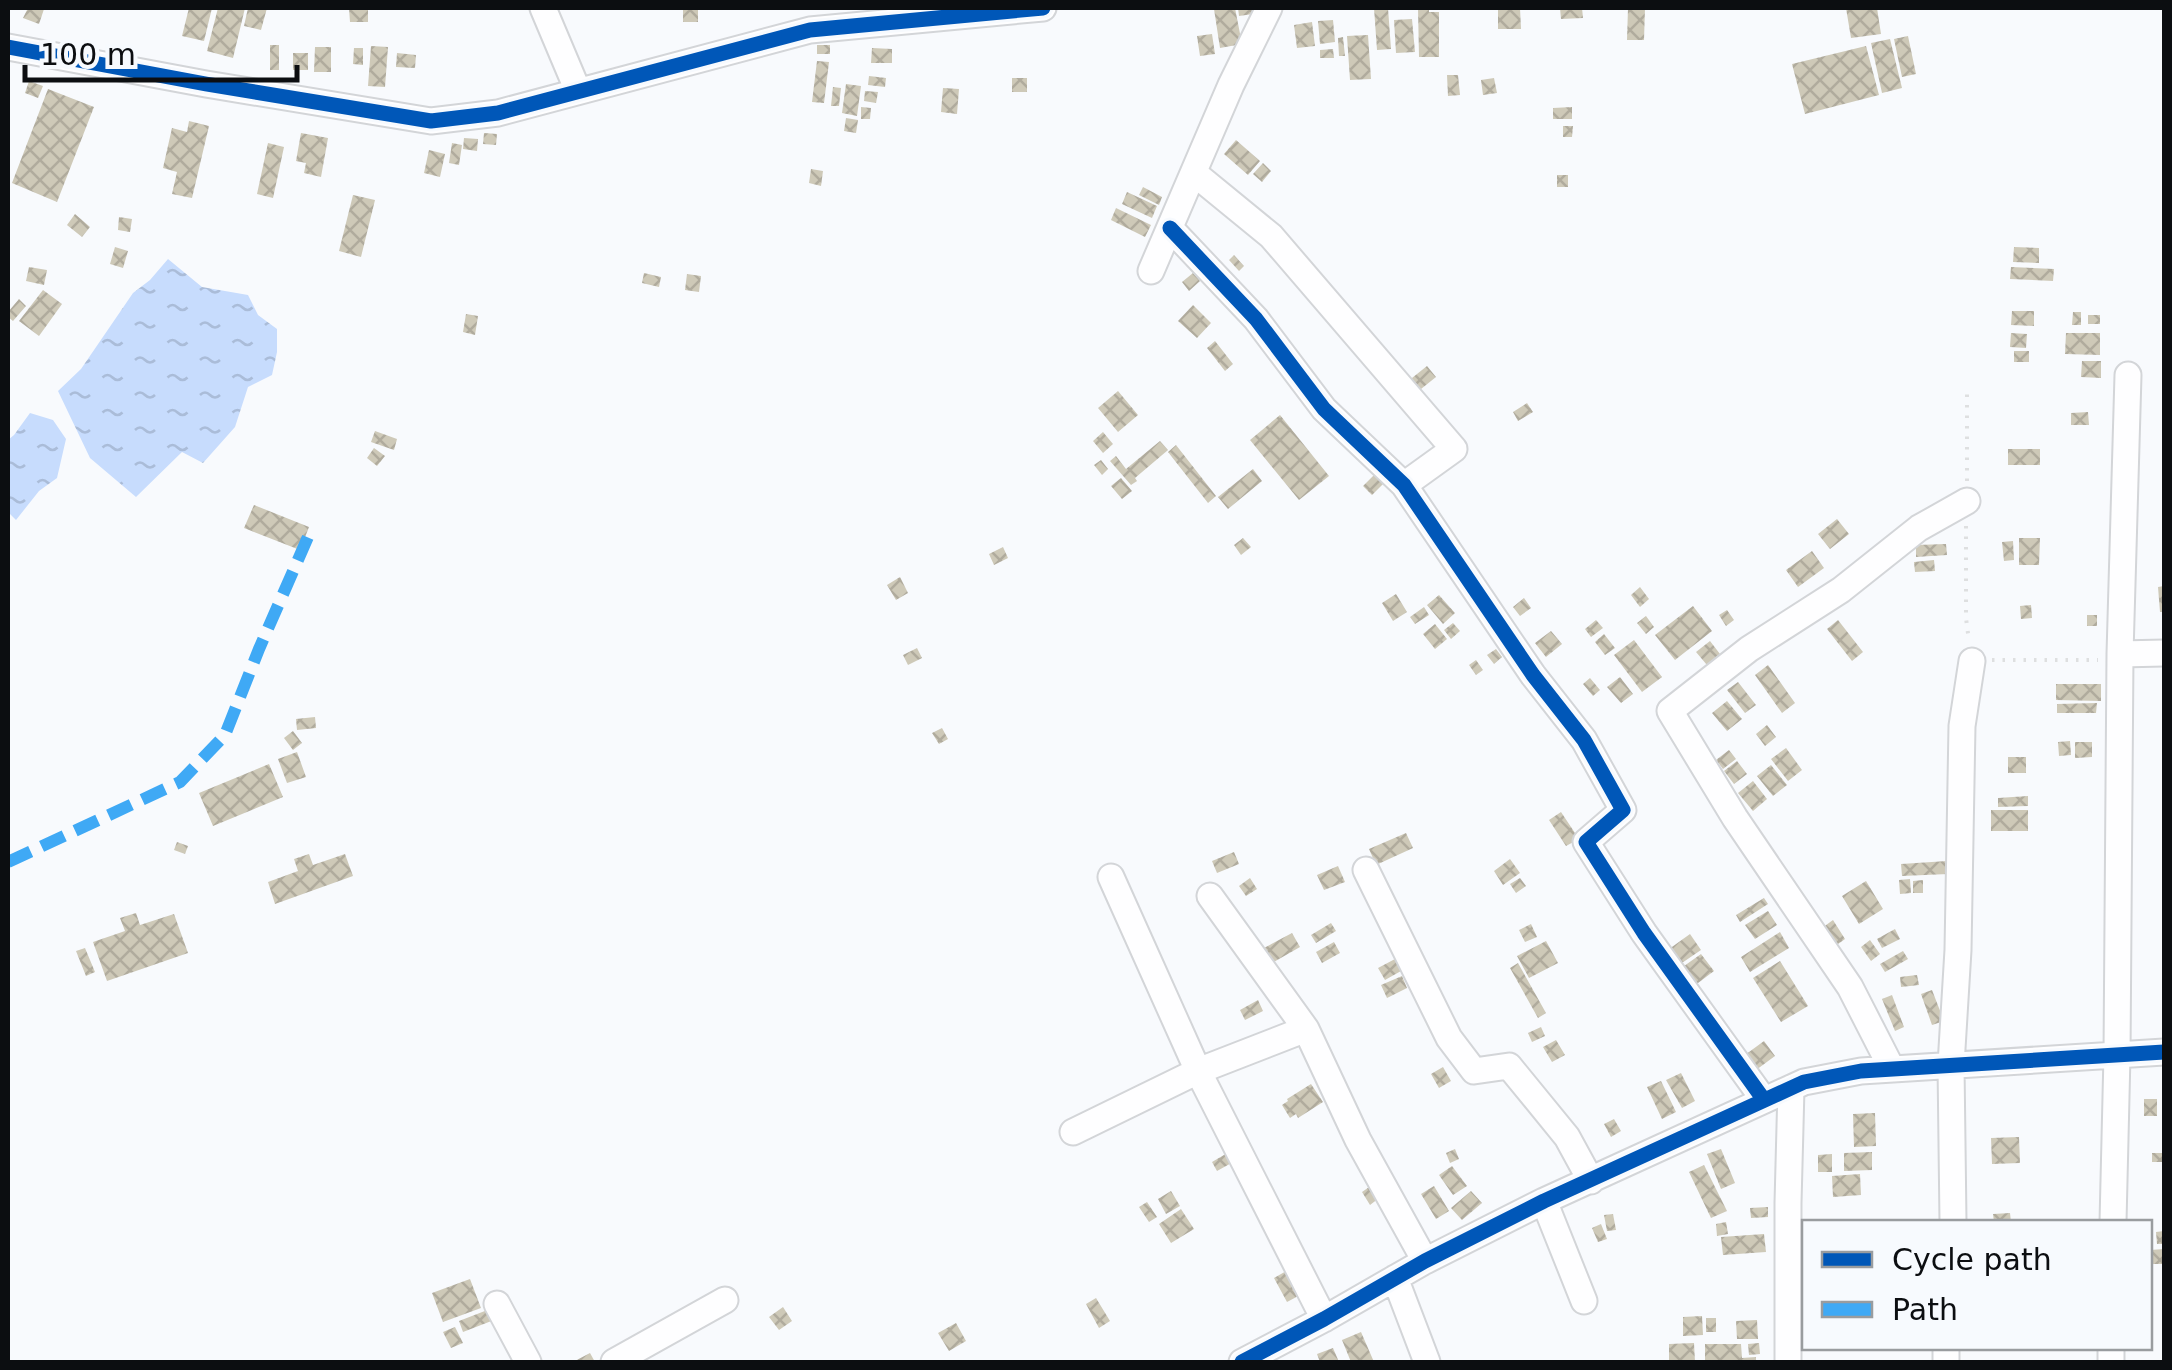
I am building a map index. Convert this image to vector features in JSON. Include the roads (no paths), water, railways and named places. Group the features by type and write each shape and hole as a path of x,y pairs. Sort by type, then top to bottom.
{"street":[{"path":"543,8 578,91"},
{"path":"8,47 430,120 498,113 810,30 822,18 1043,8"},
{"path":"1152,271 1269,8"},
{"path":"1194,173 1271,236 1454,449 1404,485"},
{"path":"1170,228 1256,319 1324,409 1404,485 1533,674 1584,740 1624,810 1586,842 1644,932 1764,1100"},
{"path":"2113,1220 2117,1055 2110,653 2128,375"},
{"path":"1892,1069 1850,987 1735,818 1670,711 1750,650 1841,590 1919,528 1966,501"},
{"path":"2110,653 2164,653"},
{"path":"1952,1220 1951,1064 1958,950 1962,726 1972,661"},
{"path":"1366,870 1448,1038 1474,1071 1510,1066 1567,1137 1591,1182"},
{"path":"1111,877 1198,1071 1324,1319"},
{"path":"1210,896 1306,1029 1358,1140 1425,1261"},
{"path":"1073,1132 1198,1071 1306,1029"},
{"path":"1242,1362 1425,1261 1544,1201 1804,1082 1861,1071 2164,1052"},
{"path":"1788,1362 1791,1088"},
{"path":"1544,1201 1584,1301"},
{"path":"1396,1278 1427,1362"},
{"path":"614,1362 725,1300"},
{"path":"497,1304 528,1362"}],"water":[{"path":"168,259 202,287 248,295 258,315 277,329 277,352 272,375 248,387 235,427 203,463 182,452 136,497 90,458 58,391 81,369 133,293"},
{"path":"30,413 53,420 66,439 57,478 39,491 16,520 8,512 8,440"}]}
